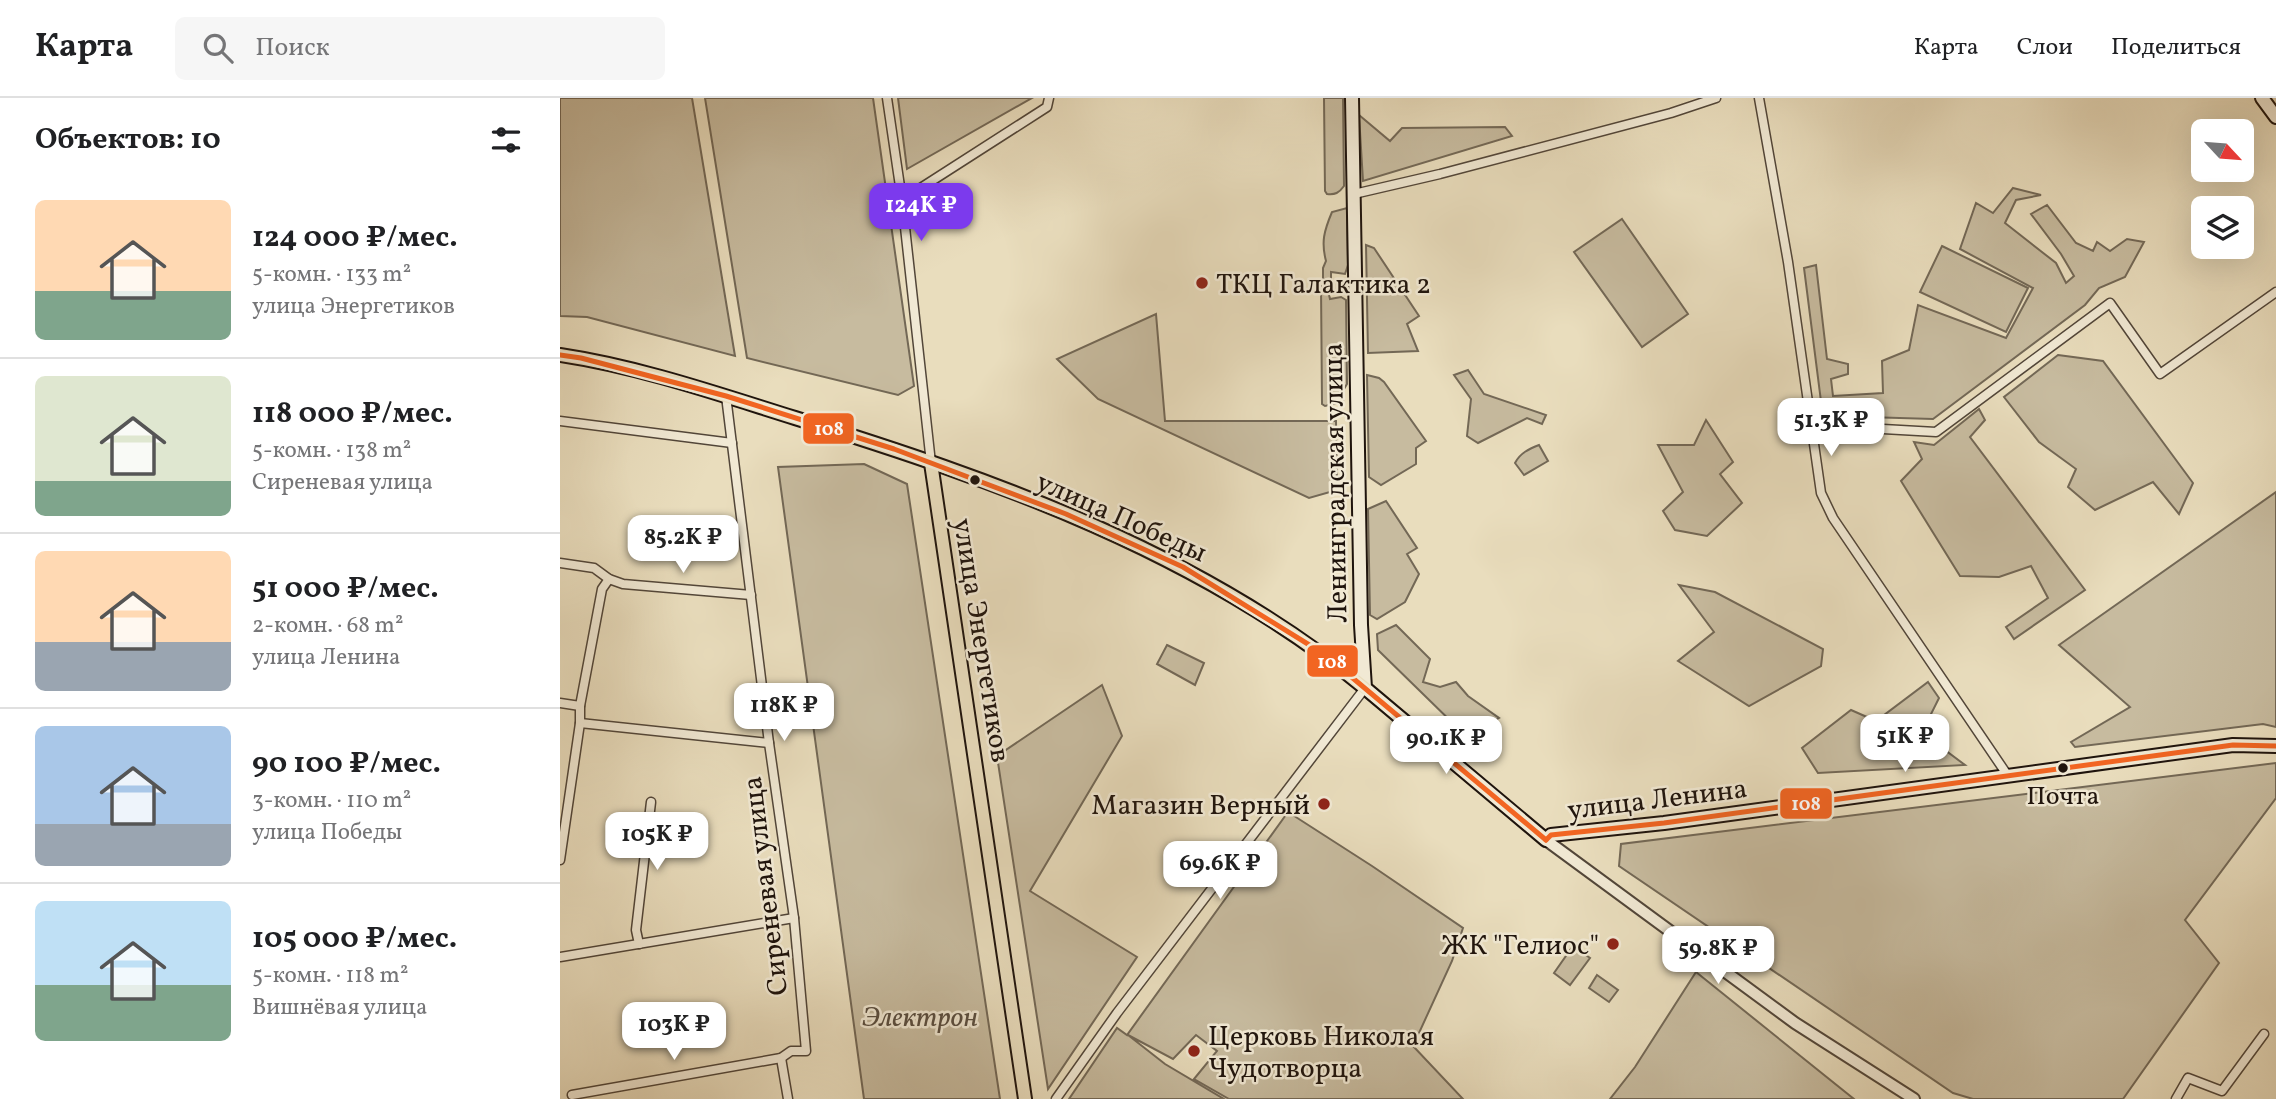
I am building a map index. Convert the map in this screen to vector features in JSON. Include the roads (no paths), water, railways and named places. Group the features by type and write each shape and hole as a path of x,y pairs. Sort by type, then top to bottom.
{"main road":[{"name":"Ленинградская улица","path":"1352,98 1361,625 1365,688"},
{"path":"2262,98 2276,117"},
{"name":"улица Победы","path":"560,355 726,396 931,463 1066,514 1183,567 1324,654 1546,840"},
{"name":"улица Энергетиков","path":"931,463 1026,1099"},
{"name":"улица Ленина","path":"1546,840 1551,835 1664,823 2233,745 2276,746"}],"street":[{"name":"улица Энергетиков","path":"887,98 902,200 931,463"},
{"path":"902,200 1047,107 1049,98"},
{"path":"1354,194 1671,113 1716,98"},
{"path":"1759,98 1787,262 1821,493 1833,518 2008,776"},
{"path":"1812,425 1936,432 2110,303 2160,374 2276,292"},
{"name":"Сиреневая улица","path":"726,396 769,743 794,918 806,1051 791,1051 780,1058"},
{"path":"560,421 732,443"},
{"path":"560,563 594,568 609,579 623,584 751,595"},
{"path":"560,860 580,723 580,706 601,589 609,579"},
{"path":"1056,1099 1117,1013 1365,688"},
{"path":"560,703 580,706"},
{"path":"580,723 769,743"},
{"path":"639,944 636,930 651,802"},
{"path":"1546,840 1795,1023 1913,1099"},
{"path":"560,957 794,918"},
{"path":"2176,1099 2188,1078 2222,1091 2264,1034"},
{"path":"572,1095 780,1058 788,1099"}],"place":[{"name":"ТКЦ Галактика 2","path":"1202,283"},
{"name":"Почта","path":"2063,768"},
{"name":"Магазин Верный","path":"1324,804"},
{"name":"ЖК \"Гелиос\"","path":"1613,944"},
{"name":"Церковь Николая Чудотворца","path":"1194,1051"}],"park label":[{"name":"Электрон","path":"920,1016"}]}
